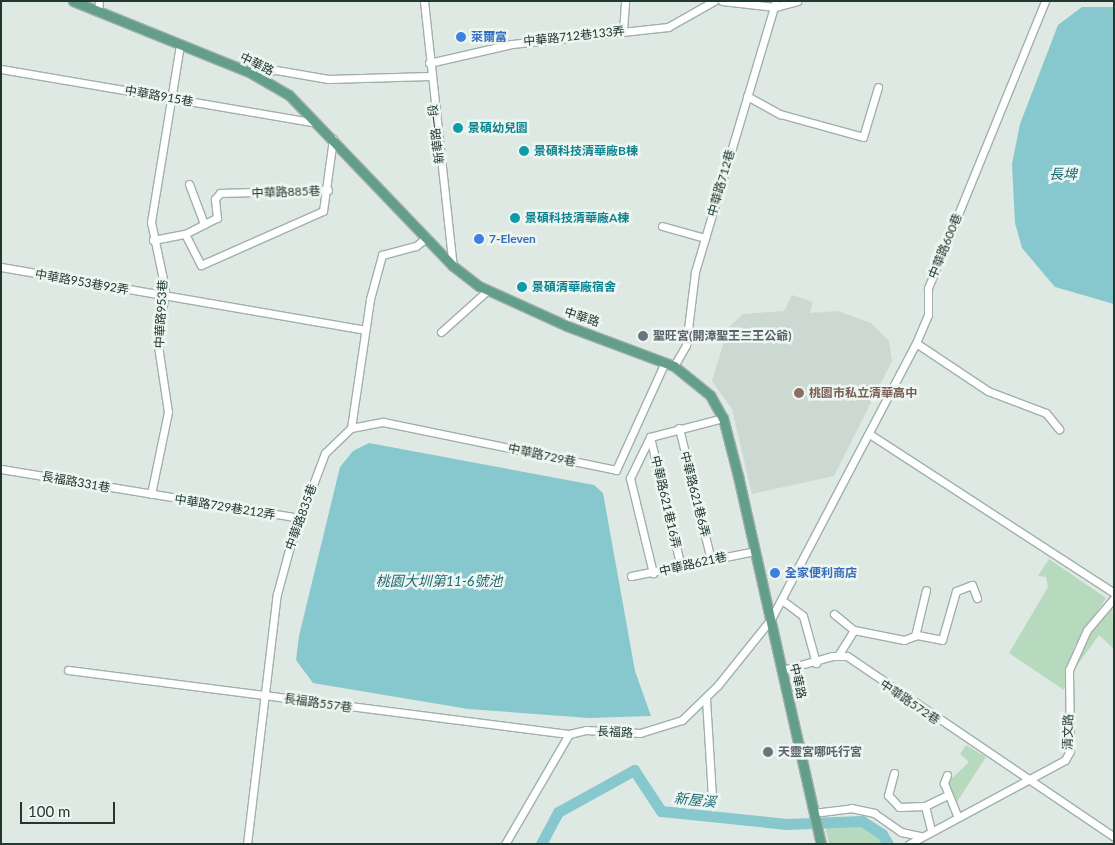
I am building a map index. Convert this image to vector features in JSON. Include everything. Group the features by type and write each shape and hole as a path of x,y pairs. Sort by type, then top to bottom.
{"main road":[{"name":"中華路","path":"73,1 252,73 289,95 453,266 488,290 666,362 705,389 723,418 822,844"}],"street":[{"path":"98,12 99,1"},
{"name":"新華路一段","path":"424,1 430,76 453,266"},
{"path":"623,31 625,1"},
{"name":"中華路712巷133弄","path":"429,63 512,44 668,27 714,1"},
{"path":"722,1 776,4 797,1"},
{"name":"中華路600巷","path":"771,619 870,435 916,343 928,315 928,288 1044,1"},
{"name":"中華路712巷","path":"674,366 686,345 695,272 776,4"},
{"name":"中華路953巷","path":"151,494 168,412 158,346 164,296 163,274 152,240 151,222 180,44"},
{"name":"中華路915巷","path":"1,69 317,123"},
{"path":"252,73 276,70 328,79 430,76"},
{"path":"747,96 780,114 863,137 878,87"},
{"name":"中華路885巷","path":"204,224 217,218 215,199 220,193 328,190 333,140"},
{"path":"152,240 185,234 204,224 189,184"},
{"path":"185,234 201,265 323,212 328,190"},
{"path":"662,226 705,238"},
{"path":"351,428 366,330 382,255 416,246 427,237"},
{"name":"中華路953巷92弄","path":"1,267 366,330"},
{"path":"441,332 488,290"},
{"path":"916,343 988,391 1046,413 1059,430"},
{"name":"中華路729巷","path":"351,428 384,422 616,470 666,362"},
{"path":"653,573 630,478 650,436 723,418"},
{"name":"中華路835巷","path":"247,844 277,594 299,518 325,453 351,428"},
{"name":"中華路621巷6弄","path":"679,428 711,560"},
{"path":"870,435 1114,593"},
{"name":"中華路621巷16弄","path":"650,436 681,567"},
{"name":"長福路331巷","path":"1,469 151,494"},
{"name":"中華路729巷212弄","path":"151,494 299,518"},
{"name":"中華路621巷","path":"630,576 653,573 755,551"},
{"path":"834,614 854,630 904,640 915,636 942,640 956,591 972,584 977,598"},
{"path":"915,636 926,590"},
{"name":"清文路","path":"909,844 957,815 1018,784 1032,782 1061,765 1070,751 1069,670 1087,630 1114,598"},
{"path":"782,600 804,616 816,662"},
{"name":"長福路","path":"569,734 586,730 640,733 664,728 682,720 706,699 771,619"},
{"path":"782,670 839,654 854,630"},
{"name":"中華路572巷","path":"839,654 1114,836"},
{"name":"長福路557巷","path":"68,670 569,734"},
{"path":"706,699 712,798"},
{"path":"505,844 569,734"},
{"path":"894,774 888,787 890,800 899,807 925,806 948,795"},
{"path":"947,775 948,795 957,815"},
{"path":"925,806 931,830"},
{"path":"814,815 851,808 874,813 901,832 920,836"}],"shaded area":[{"name":"桃園市私立清華高中","path":"792,295 813,302 810,313 838,311 871,323 889,341 892,361 834,476 752,494 732,409 712,381 728,328 743,314 784,311"}],"green space":[{"path":"1049,559 1106,598 1074,647 1064,690 1009,653 1048,587 1046,577 1038,576"},
{"path":"1112,603 1114,649 1099,635 1073,671 1090,631"},
{"path":"966,745 986,757 955,805 947,783 969,762 960,754"},
{"path":"854,822 873,827 886,844 829,844 825,826"}],"water":[{"name":"長埤","path":"1082,7 1114,7 1114,304 1055,287 1022,248 1015,223 1012,164 1020,124 1058,25"},
{"name":"桃園大圳第11-6號池","path":"369,443 594,485 603,493 635,671 651,716 589,718 468,709 313,683 296,660 299,636 340,467 353,451"}],"waterway":[{"name":"新屋溪","path":"541,844 558,812 634,770 661,811 786,824 862,821 882,834 888,844"}],"place":[{"name":"萊爾富","path":"461,37"},
{"name":"景碩幼兒園","path":"458,128"},
{"name":"景碩科技清華廠B棟","path":"524,151"},
{"name":"景碩科技清華廠A棟","path":"515,218"},
{"name":"7-Eleven","path":"479,239"},
{"name":"景碩清華廠宿舍","path":"522,287"},
{"name":"聖旺宮(開漳聖王三王公爺)","path":"643,336"},
{"name":"桃園市私立清華高中","path":"799,393"},
{"name":"全家便利商店","path":"775,573"},
{"name":"天靈宮哪吒行宮","path":"768,752"}]}
